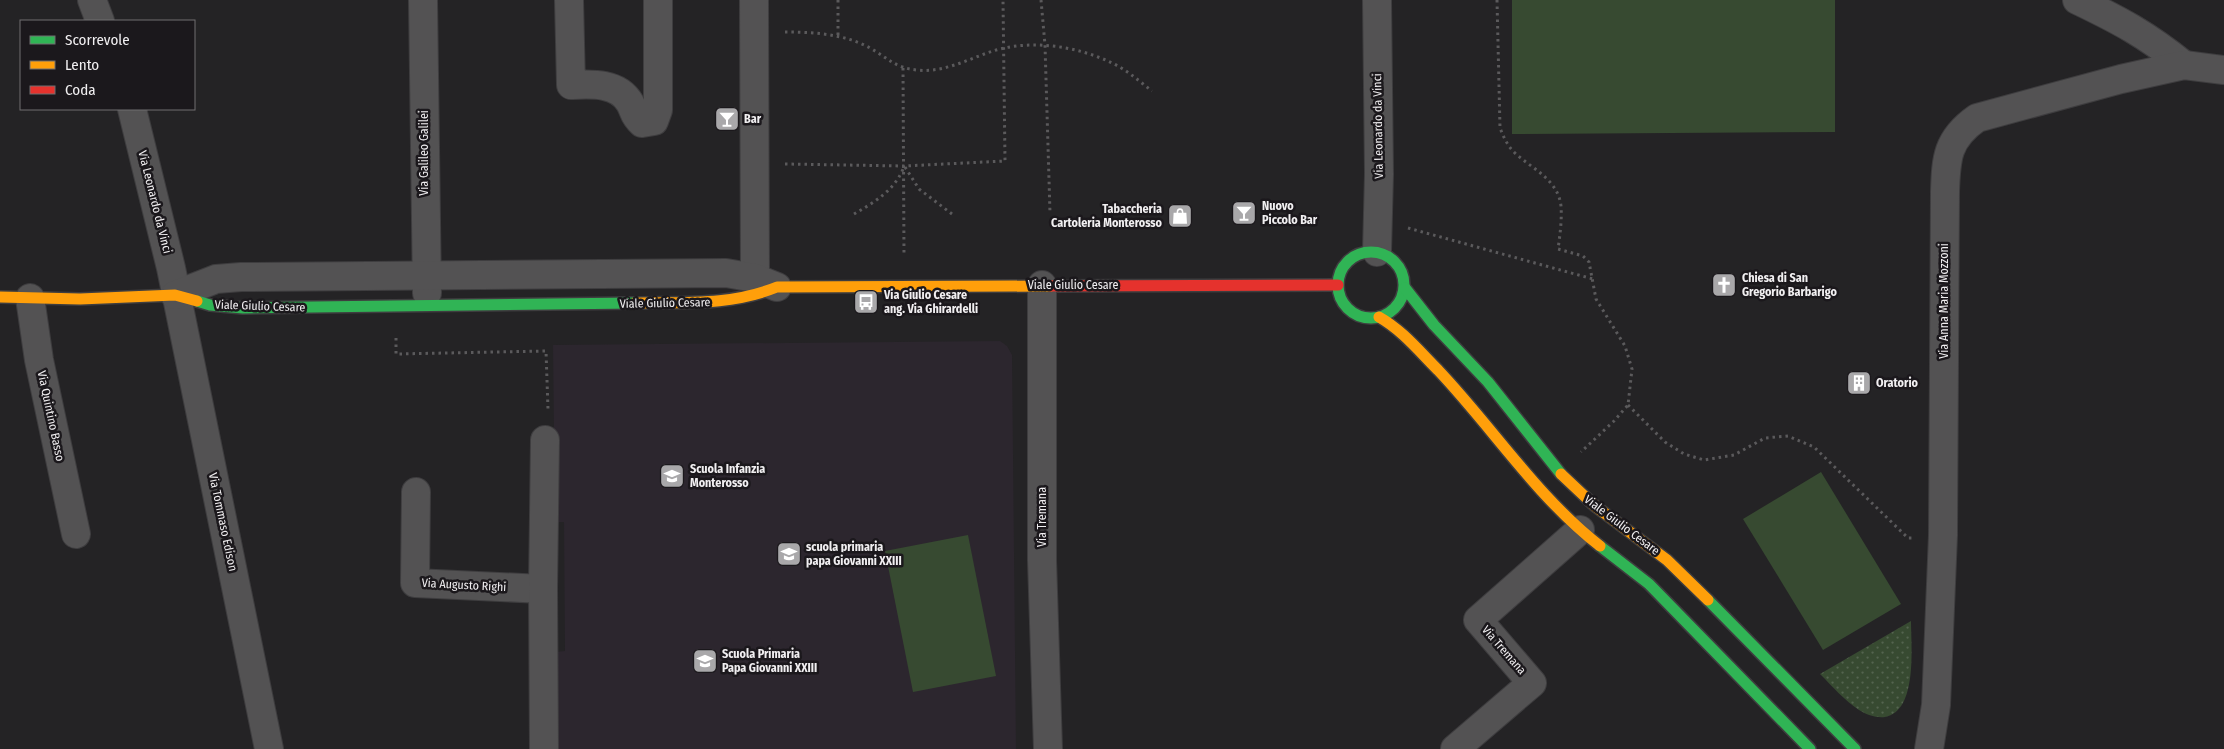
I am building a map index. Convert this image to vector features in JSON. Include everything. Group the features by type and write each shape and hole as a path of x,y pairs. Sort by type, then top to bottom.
{"street":[{"path":"92,0 100,20"},
{"name":"Via Galileo Galilei","path":"423,0 427,307"},
{"path":"569,0 571,84 596,84 617,89 630,102 634,115 642,123 654,121 658,110 658,0"},
{"path":"754,0 754,164 766,282"},
{"name":"Via Leonardo da Vinci","path":"1377,0 1379,174 1377,252"},
{"path":"2077,0 2123,22 2154,41 2184,65"},
{"name":"Via Anna Maria Mozzoni","path":"1929,749 1935,724 1943,535 1945,192 1946,162 1951,143 1963,128 1977,118 2184,65 2224,70"},
{"name":"Via Leonardo da Vinci","path":"132,110 163,232 175,295"},
{"path":"1377,252 1367,252 1350,260 1343,267 1338,285 1342,302 1354,314 1362,317 1379,317 1386,315 1398,304 1405,288"},
{"name":"Viale Giulio Cesare","path":"1377,252 1392,259 1398,265 1405,288 1428,320 1487,380 1542,454 1567,482 1594,506 1657,550 1855,749"},
{"name":"Viale Giulio Cesare","path":"175,295 216,279 427,275 726,273 766,282 904,286 1338,285"},
{"name":"Viale Giulio Cesare","path":"175,295 210,305 243,308 723,302 755,296 766,282"},
{"name":"Via Tremana","path":"1042,285 1042,560 1048,749"},
{"path":"0,297 80,299 175,295"},
{"name":"Via Tommaso Edison","path":"175,295 269,749"},
{"name":"Via Quintino Basso","path":"30,298 39,360 76,534"},
{"path":"1379,317 1408,339 1467,401 1517,463 1580,530 1649,584 1810,749"},
{"path":"544,749 543,589 545,440"},
{"name":"Via Augusto Righi","path":"416,492 415,583 543,589"},
{"name":"Via Tremana","path":"1455,749 1532,683 1478,620 1580,530"}],"path":[{"path":"838,0 838,37"},
{"path":"754,164 904,166 1005,161 1003,0"},
{"path":"1041,0 1045,44 1050,213"},
{"path":"1497,0 1500,128 1505,141 1515,153 1547,179 1555,188 1561,205 1558,249 1583,256 1589,262 1593,279 1592,289 1596,299 1613,323 1628,354 1632,368 1628,406 1582,450"},
{"path":"754,32 812,32 838,37 871,48 888,61 902,68 933,71 1003,48 1045,44 1071,49 1112,63 1152,91"},
{"path":"902,68 904,286"},
{"path":"904,166 919,189 952,214"},
{"path":"854,214 887,192 900,178 904,166"},
{"path":"1413,229 1593,279"},
{"path":"396,335 396,354 546,351 548,417 545,440"},
{"path":"1628,406 1665,442 1684,454 1704,460 1734,455 1766,438 1788,436 1814,447 1908,538 1943,535"}],"shaded area":[{"name":"scuola primaria papa Giovanni XXIII","path":"1000,341 1007,346 1012,355 1016,749 556,749 556,652 565,651 564,522 555,522 553,345"}],"green space":[{"path":"1512,0 1835,0 1835,132 1512,134"},
{"path":"1821,472 1901,604 1823,650 1743,519"},
{"path":"968,535 996,676 913,692 885,551"},
{"path":"1911,621 1911,661 1908,691 1903,703 1896,712 1882,717 1862,712 1844,698 1820,674"}],"traffic: fast":[{"path":"1371,252 1384,255 1394,262 1401,272 1404,285 1401,298 1394,308 1384,315 1371,318 1358,315 1348,308 1341,298 1338,285 1341,272 1348,262 1358,255 1371,252"},
{"path":"1405,288 1434,325 1488,382 1561,474"},
{"path":"197,301 210,305 243,308 635,303"},
{"path":"1600,546 1649,584 1810,749"},
{"path":"1708,600 1855,749"}],"traffic: slow":[{"path":"635,303 707,302 742,297 777,287 1051,286"},
{"path":"0,297 80,299 175,295 197,301"},
{"path":"1379,317 1403,334 1417,348 1458,392 1556,506 1600,546"},
{"path":"1561,474 1595,506 1667,560 1708,600"}],"traffic: jam":[{"path":"1051,286 1338,285"}],"place":[{"name":"Bar","path":"727,119"},
{"name":"Nuovo Piccolo Bar","path":"1244,213"},
{"name":"Tabaccheria Cartoleria Monterosso","path":"1180,216"},
{"name":"Chiesa di San Gregorio Barbarigo","path":"1724,285"},
{"name":"Via Giulio Cesare ang. Via Ghirardelli","path":"866,302"},
{"name":"Oratorio","path":"1859,383"},
{"name":"Scuola Infanzia Monterosso","path":"672,476"},
{"name":"scuola primaria papa Giovanni XXIII","path":"789,554"},
{"name":"Scuola Primaria Papa Giovanni XXIII","path":"705,661"}]}
